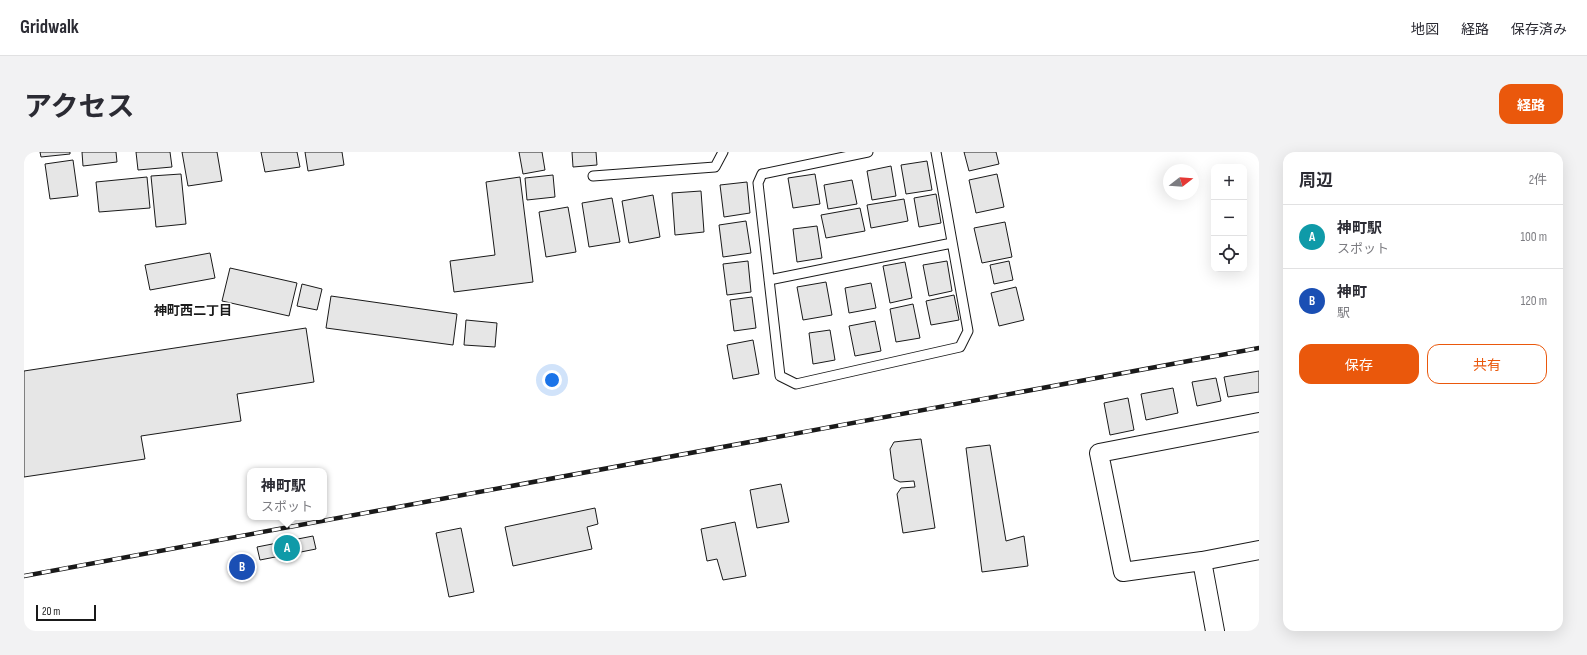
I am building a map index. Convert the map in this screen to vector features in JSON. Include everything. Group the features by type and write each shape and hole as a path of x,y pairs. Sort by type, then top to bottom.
{"street":[{"path":"1259,422 1099,453 1123,572 1202,561 1259,550"},
{"path":"1202,561 1215,631"}],"lane":[{"path":"593,176 715,166 723,152"},
{"path":"868,152 762,174 758,184 780,376 796,384 960,347 968,331 936,152"},
{"path":"769,280 952,243"}],"building":[{"path":"40,152 70,152 70,154 41,157"},
{"path":"82,152 116,152 117,162 83,166"},
{"path":"136,152 170,152 172,167 138,170"},
{"path":"182,152 217,152 222,181 188,186"},
{"path":"261,152 297,152 300,167 265,172"},
{"path":"305,152 342,152 344,165 308,171"},
{"path":"519,152 542,152 545,170 523,174"},
{"path":"572,152 596,152 597,165 573,167"},
{"path":"964,152 996,152 999,164 969,171"},
{"path":"73,160 78,196 50,199 45,164"},
{"path":"927,161 932,190 906,194 901,165"},
{"path":"891,166 896,196 872,200 867,171"},
{"path":"181,174 186,224 156,227 151,176"},
{"path":"815,174 820,204 793,208 788,178"},
{"path":"997,174 1004,207 976,213 969,180"},
{"path":"553,175 555,197 527,200 525,178"},
{"path":"147,177 150,208 99,212 96,182"},
{"path":"520,177 533,282 454,292 450,261 495,255 486,182"},
{"path":"852,180 857,204 828,209 824,185"},
{"path":"747,182 750,213 724,217 720,185"},
{"path":"701,191 704,232 675,235 672,193"},
{"path":"936,194 941,223 919,227 914,198"},
{"path":"653,195 660,237 629,243 622,201"},
{"path":"612,198 620,242 589,247 582,203"},
{"path":"904,199 908,221 871,228 867,205"},
{"path":"568,207 576,252 546,257 539,212"},
{"path":"860,208 865,231 826,238 821,215"},
{"path":"746,221 751,253 723,257 719,225"},
{"path":"1005,222 1012,257 982,263 974,228"},
{"path":"817,226 822,258 797,262 793,229"},
{"path":"210,253 215,278 150,290 145,265"},
{"path":"748,261 751,292 727,295 723,264"},
{"path":"947,261 952,291 929,296 923,265"},
{"path":"1009,261 1013,280 994,284 990,265"},
{"path":"905,262 912,298 890,303 883,266"},
{"path":"230,268 297,283 289,316 222,301"},
{"path":"826,282 832,315 803,320 797,287"},
{"path":"871,283 876,308 849,313 845,288"},
{"path":"302,284 322,289 317,310 297,306"},
{"path":"1016,287 1024,320 999,326 991,293"},
{"path":"954,295 959,320 931,325 926,301"},
{"path":"331,296 457,314 453,345 326,328"},
{"path":"752,297 756,328 734,331 730,300"},
{"path":"913,304 920,338 896,342 890,309"},
{"path":"466,320 497,323 495,347 464,345"},
{"path":"875,321 881,351 855,356 849,326"},
{"path":"306,328 314,382 237,394 241,421 141,436 145,459 24,477 24,371"},
{"path":"830,330 835,360 813,364 809,333"},
{"path":"753,340 759,374 733,379 727,345"},
{"path":"1259,371 1259,392 1228,397 1224,377"},
{"path":"1216,378 1221,401 1197,406 1192,382"},
{"path":"1173,388 1178,413 1146,420 1141,394"},
{"path":"1128,398 1134,430 1110,435 1104,403"},
{"path":"921,439 935,528 903,533 897,494 901,488 915,487 914,481 900,482 894,479 890,449 894,442"},
{"path":"990,445 1006,541 1024,536 1028,566 982,572 966,448"},
{"path":"781,484 789,522 757,528 750,490"},
{"path":"595,508 598,524 587,527 592,549 513,566 505,527"},
{"path":"735,522 746,576 723,580 717,559 707,561 701,529"},
{"path":"461,528 474,592 449,597 436,533"},
{"path":"313,536 316,549 260,560 257,547"}],"railway":[{"path":"24,576 1259,348"}],"place":[{"name":"神町駅","path":"287,548"},
{"name":"神町","path":"242,567"}],"district":[{"name":"神町西二丁目","path":"193,311"}]}
